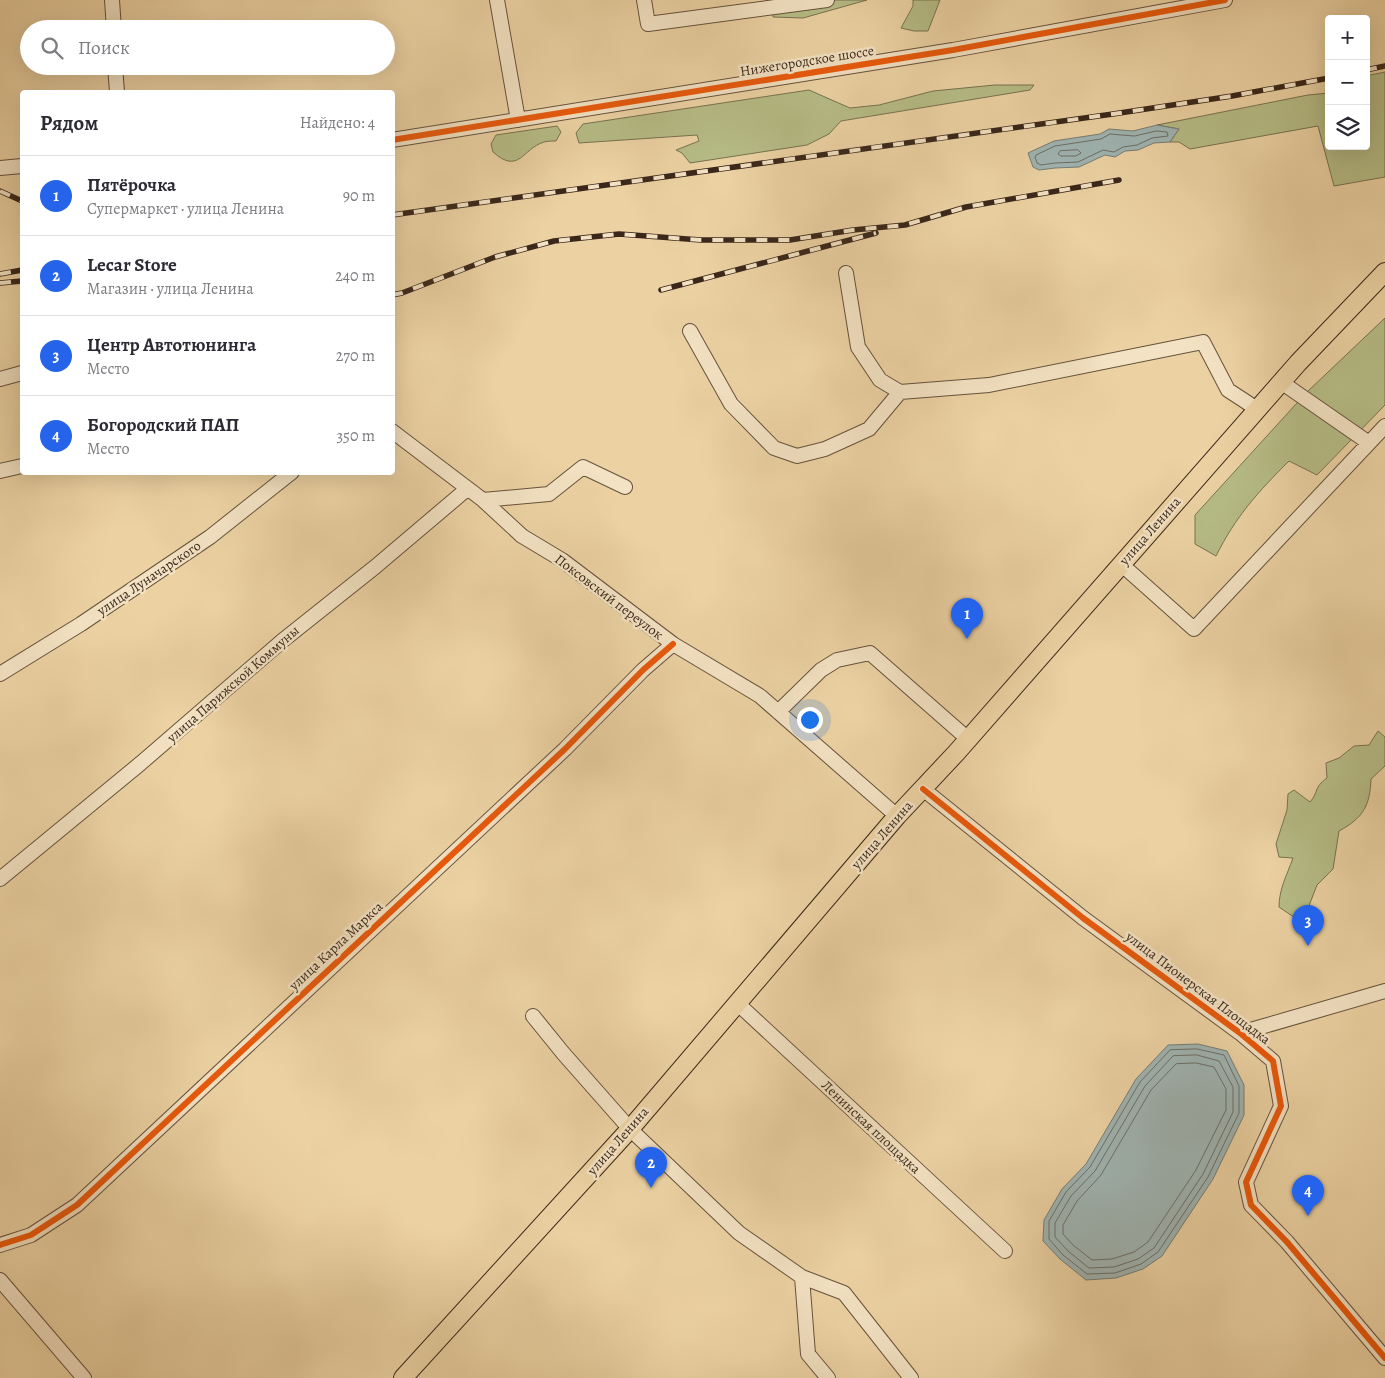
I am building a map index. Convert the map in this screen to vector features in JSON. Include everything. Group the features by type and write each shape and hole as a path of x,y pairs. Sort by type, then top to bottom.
{"main road":[{"name":"улица Ленина","path":"403,1378 630,1129 897,816 968,739 1257,409 1385,272"}],"street":[{"path":"112,0 113,20"},
{"path":"497,0 518,120"},
{"path":"644,0 648,24 827,0"},
{"name":"Нижегородское шоссе","path":"395,140 953,50 1225,0"},
{"path":"116,75 117,90"},
{"path":"0,168 20,166"},
{"path":"846,273 858,347 880,380 900,392 989,385 1203,342 1228,390 1257,409"},
{"path":"690,331 731,404 774,448 797,456 825,449 869,429 900,392"},
{"path":"0,379 20,374"},
{"path":"1281,382 1369,443"},
{"path":"1121,564 1194,629 1385,426"},
{"name":"Поксовский переулок","path":"395,434 483,500 522,536 562,560 673,644 760,696 897,816"},
{"path":"0,471 20,466"},
{"path":"483,500 548,494 583,467 625,487"},
{"name":"улица Луначарского","path":"0,674 81,624 210,537 288,475"},
{"name":"улица Парижской Коммуны","path":"0,879 141,763 282,641 376,567 467,489"},
{"name":"улица Карла Маркса","path":"0,1245 31,1235 77,1204 564,749 673,644"},
{"path":"778,712 821,670 837,660 870,653 968,739"},
{"name":"улица Пионерская Площадка","path":"922,789 1083,918 1240,1033 1273,1061 1281,1106 1246,1182 1251,1205 1287,1242 1385,1358"},
{"name":"улица Пионерская Площадка","path":"1240,1033 1385,992"},
{"name":"Ленинская площадка","path":"737,1003 1005,1251"},
{"path":"532,1016 630,1129 739,1233 802,1278 844,1293 911,1378"},
{"path":"802,1278 808,1354 828,1378"},
{"path":"0,1280 84,1378"}],"green space":[{"path":"771,0 867,0 803,18 773,17"},
{"path":"913,0 940,0 928,31 914,31 901,28 913,6"},
{"path":"1385,72 1385,177 1334,186 1318,126 1190,149 1179,142 1170,142 1179,129 1157,125 1308,95 1325,93 1325,150 1370,150 1370,75"},
{"path":"995,85 1034,85 1030,90 841,121 829,134 807,145 690,163 682,153 676,150 699,141 697,135 579,143 576,133 583,124 809,90 850,108 879,105 933,91"},
{"path":"557,126 561,132 556,141 537,145 515,161 509,161 493,152 491,144 496,135"},
{"path":"1385,318 1385,405 1317,475 1289,461 1248,505 1231,529 1216,556 1195,544 1195,515 1307,392"},
{"path":"1378,731 1385,737 1385,766 1371,779 1369,797 1364,810 1354,821 1339,831 1333,869 1317,885 1307,911 1298,920 1279,907 1282,888 1293,858 1279,857 1276,844 1287,810 1288,794 1294,790 1310,802 1318,787 1327,778 1326,763 1339,758 1354,746 1369,745"}],"water":[{"path":"1157,125 1179,129 1170,142 1154,143 1138,150 1125,151 1115,157 1105,155 1079,167 1039,170 1033,167 1028,153 1054,141 1100,134 1109,129 1133,131"},
{"path":"1198,1044 1227,1051 1244,1085 1244,1115 1213,1179 1162,1256 1143,1269 1116,1278 1086,1280 1060,1259 1043,1241 1044,1220 1062,1189 1086,1164 1136,1079 1168,1045"}],"railway":[{"path":"1370,69 1385,66"},
{"path":"395,215 1113,114 1232,96 1325,79"},
{"path":"395,294 495,257 554,241 619,234 701,240 790,240 853,230 905,225 966,207 1119,180"},
{"path":"0,191 20,200"},
{"path":"661,290 876,233"},
{"path":"0,274 20,270"},
{"path":"0,283 20,281"}],"cycle path":[{"path":"395,140 953,50 1225,0"},
{"path":"0,1245 31,1235 77,1205 565,749 643,670 673,644"},
{"path":"923,789 1083,918 1240,1033 1273,1061 1281,1106 1246,1182 1251,1205 1287,1242 1385,1358"}],"place":[{"name":"Пятёрочка","path":"967,639"},
{"name":"Центр Автотюнинга","path":"1308,946"},
{"name":"Lecar Store","path":"651,1188"},
{"name":"Богородский ПАП","path":"1308,1216"}]}
